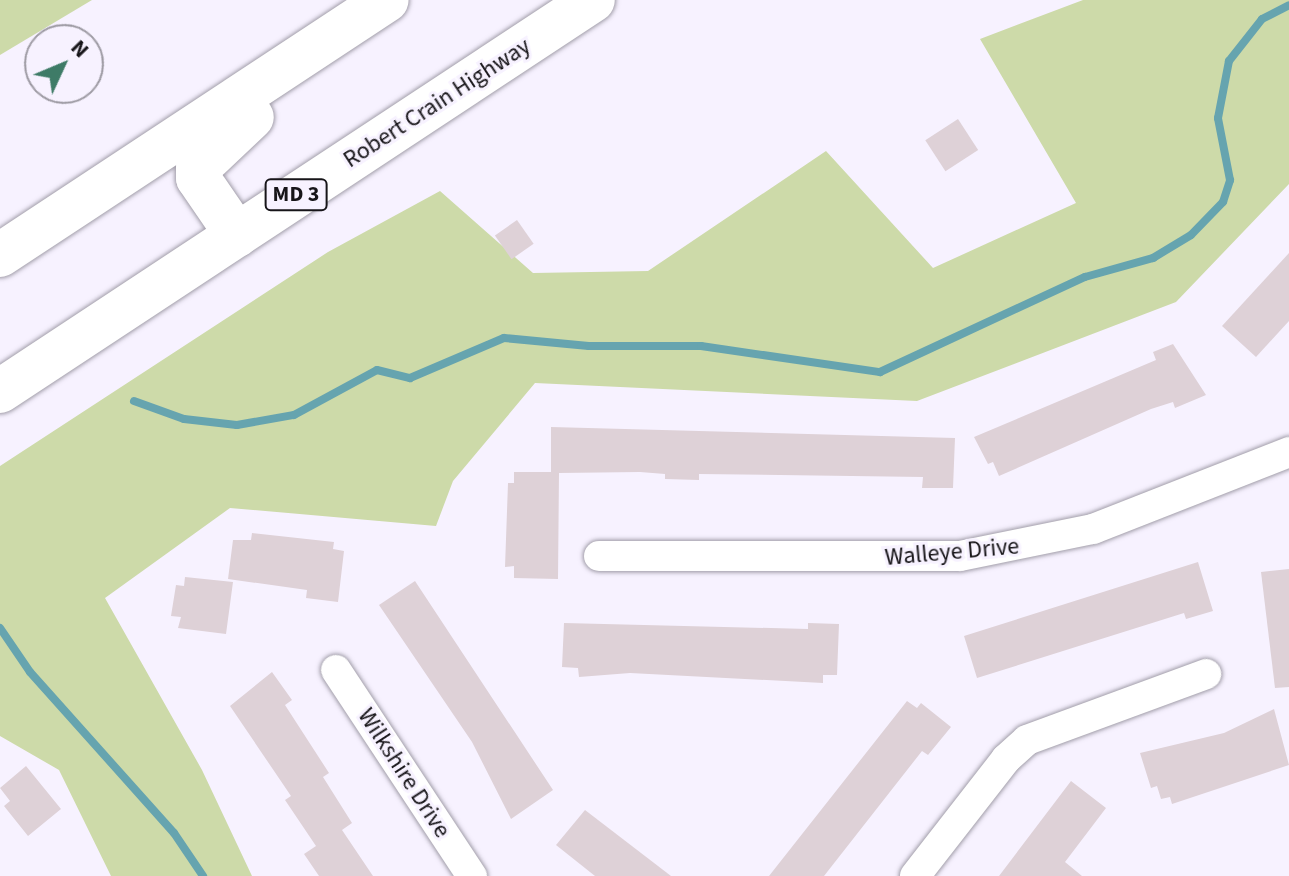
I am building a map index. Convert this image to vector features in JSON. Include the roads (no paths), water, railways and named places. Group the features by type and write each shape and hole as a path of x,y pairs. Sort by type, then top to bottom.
{"highway":[{"path":"237,235 198,178 205,157 389,0"},
{"path":"0,255 389,0"},
{"name":"Robert Crain Highway","path":"0,391 593,0"}],"street":[{"name":"Walleye Drive","path":"599,556 960,556 1093,529 1289,452"},
{"name":"Wilkshire Drive","path":"336,670 472,876"},
{"path":"915,876 1006,759 1027,740 1206,674"}],"waterway":[{"path":"134,401 184,419 237,425 294,415 377,370 410,378 504,338 589,346 701,346 880,372 1085,277 1153,258 1191,235 1223,202 1230,180 1218,118 1229,61 1262,19 1289,5"},
{"path":"0,628 30,672 174,833 203,876"}]}
